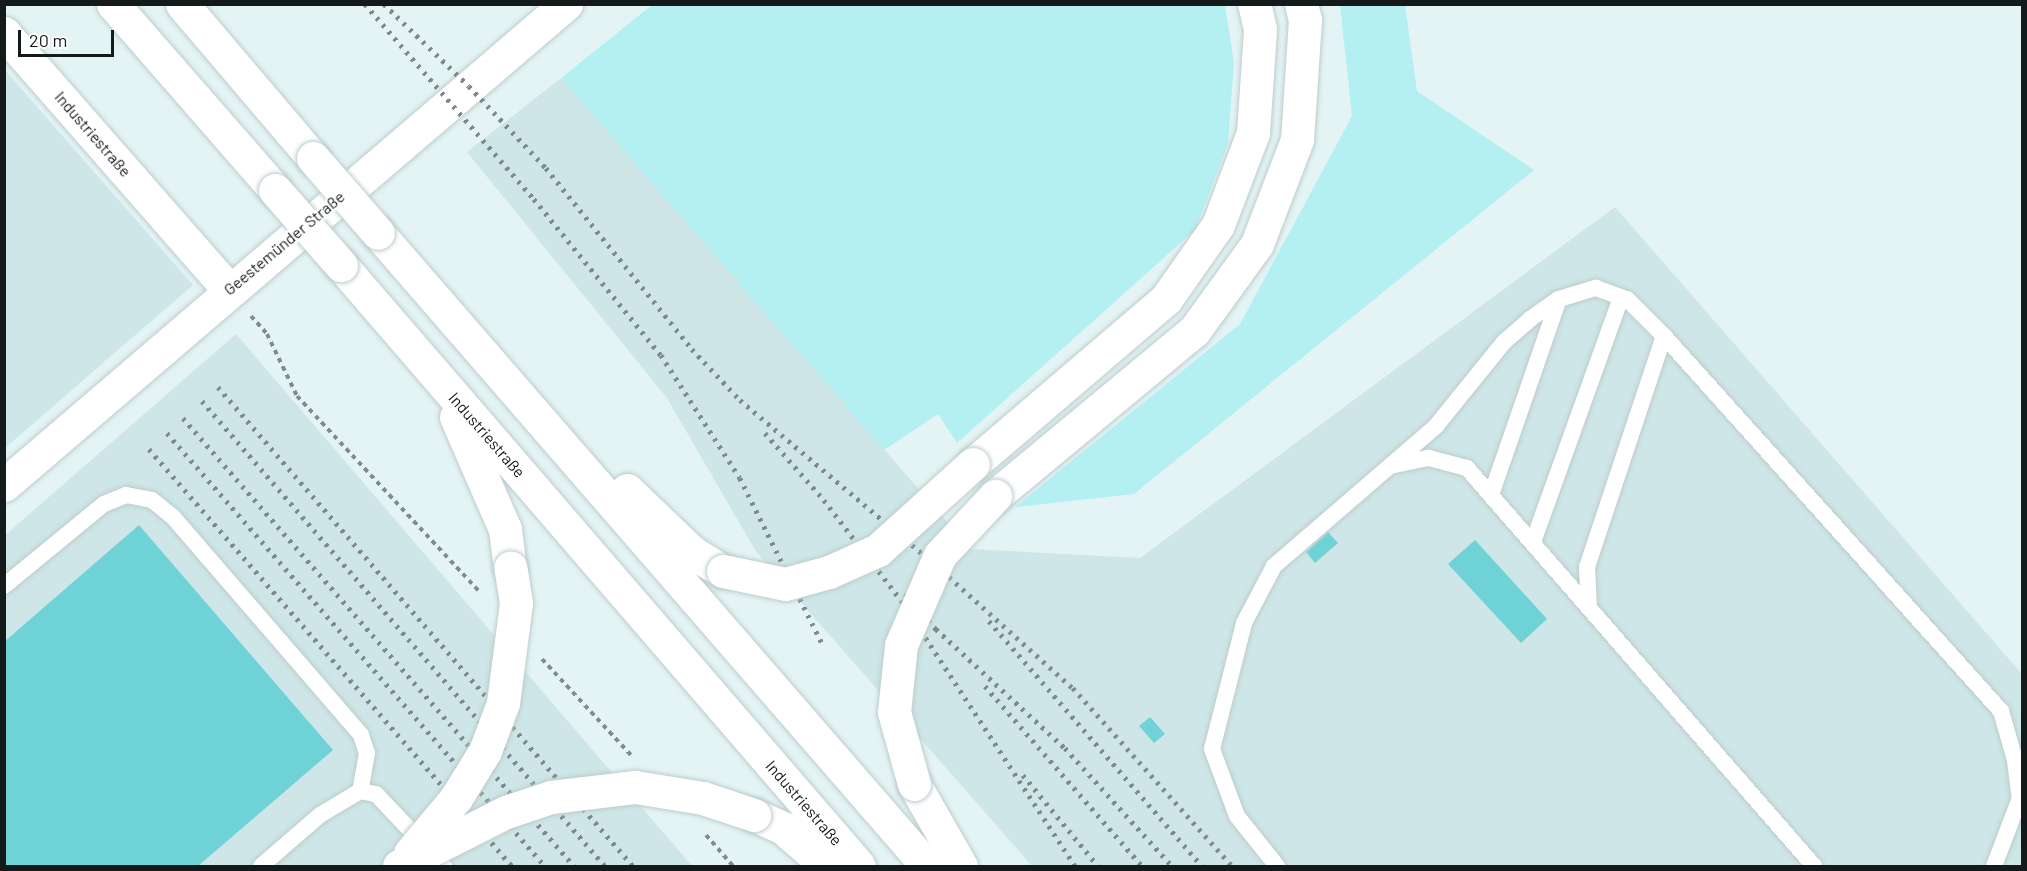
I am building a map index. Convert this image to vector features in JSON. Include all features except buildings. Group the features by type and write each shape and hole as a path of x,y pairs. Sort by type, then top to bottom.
{"main road":[{"name":"Industriestraße","path":"113,4 859,867"},
{"path":"182,4 313,159 493,363 927,867"},
{"name":"Geestemünder Straße","path":"4,485 229,290 566,4"},
{"path":"493,363 693,553 723,571 785,584 829,573 878,550 973,464 1166,299 1218,225 1253,133 1260,29 1254,4"},
{"path":"961,867 914,784 894,712 901,645 940,555 995,496 1194,331 1257,244 1297,140 1305,20 1301,4"},
{"name":"Industriestraße","path":"4,33 229,290"},
{"path":"399,867 456,798 485,751 504,704 516,603 505,528 482,470 435,375"},
{"path":"399,867 506,812 551,797 635,788 703,798 754,815 783,828 827,867"}],"lane":[{"path":"1277,867 1237,816 1212,749 1244,623 1274,566 1386,466 1436,426 1504,342 1560,299 1596,288 1621,297 1664,336 2001,711 2020,798 1994,867"},
{"path":"1533,542 1621,297"},
{"path":"1491,495 1560,299"},
{"path":"1589,607 1587,567 1664,336"},
{"path":"1386,466 1429,458 1467,468 1815,867"},
{"path":"4,586 104,504 126,495 152,500 173,517 361,735 367,753 360,791"},
{"path":"261,867 320,815 360,791 376,794 444,867"}],"path":[{"path":"229,290 267,334 297,396 484,596"},
{"path":"540,657 638,762"},
{"path":"703,832 733,867"}],"shaded area":[{"path":"652,5 1225,5 1234,63 1228,144 1195,230 957,443 938,414 884,450 561,78"},
{"path":"1340,5 1405,5 1417,91 1534,170 1134,494 1015,507 1240,324 1352,116"},
{"path":"4,69 193,285 5,448 4,448"},
{"path":"561,78 971,549 1140,558 1615,207 2022,674 2022,866 1032,866 755,550 667,398 467,152"},
{"path":"236,334 692,866 5,866 4,536"}],"railway":[{"path":"365,4 534,199 661,355 740,478 822,643"},
{"path":"384,4 469,86 546,168 692,349 740,400 929,559 1073,688 1232,866"},
{"path":"218,387 633,866"},
{"path":"202,401 605,866"},
{"path":"183,418 574,866"},
{"path":"167,433 545,866"},
{"path":"765,433 824,500 901,600 1075,866"},
{"path":"149,449 512,866"},
{"path":"905,593 936,629 1065,748 1172,866"},
{"path":"989,621 1202,866"},
{"path":"985,686 1142,866"},
{"path":"1023,775 1098,866"}]}
